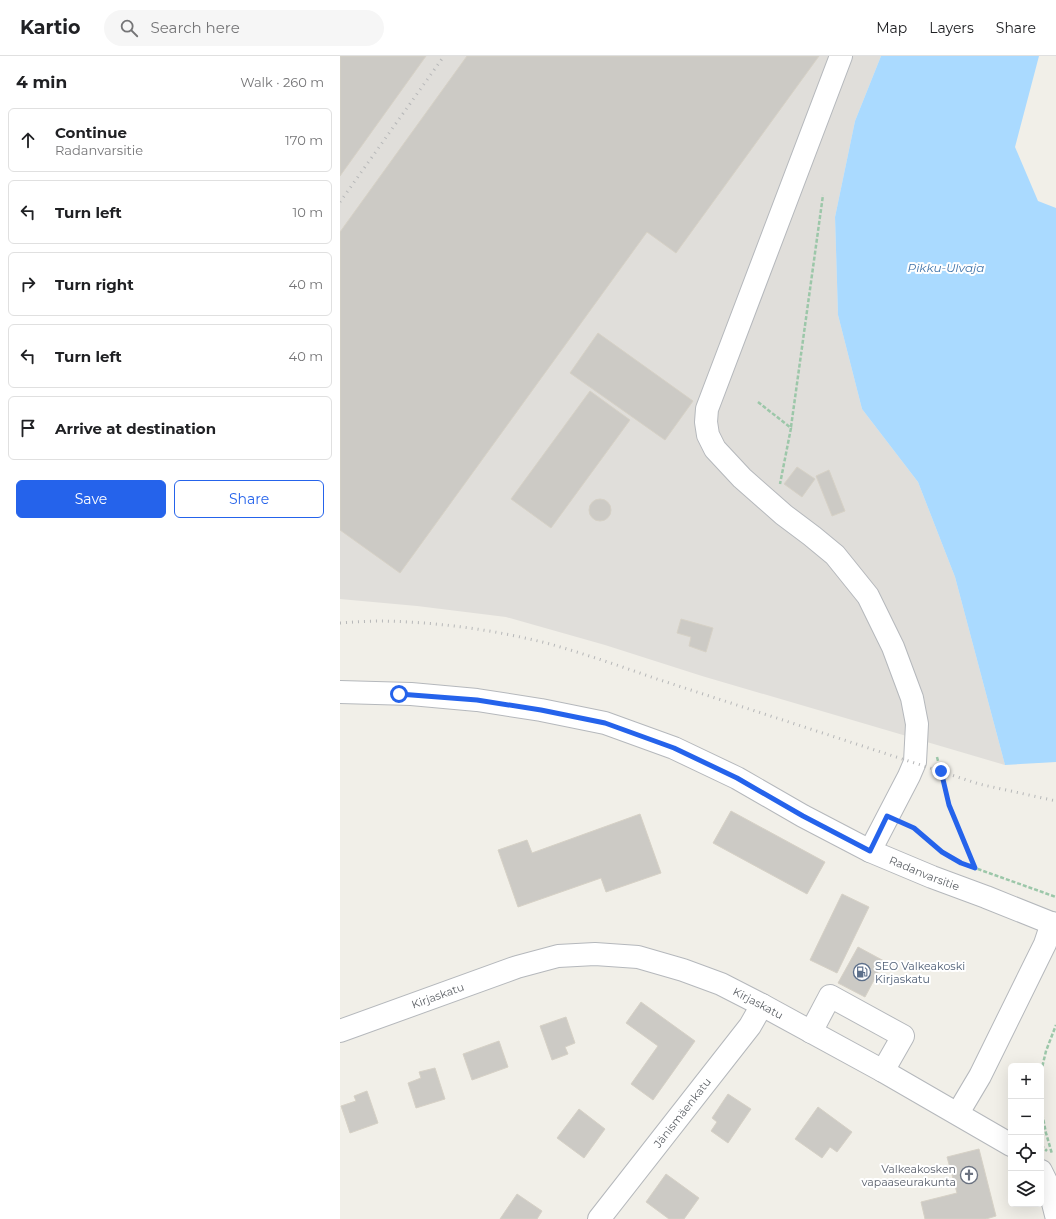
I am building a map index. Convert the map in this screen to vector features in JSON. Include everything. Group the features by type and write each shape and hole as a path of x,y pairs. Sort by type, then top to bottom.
{"street":[{"path":"840,56 707,409 706,422 708,436 715,449 742,478 784,515 835,555 868,596 893,647 912,698 917,724 915,762 870,851"},
{"name":"Radanvarsitie","path":"340,692 412,694 477,700 541,710 605,723 674,748 737,778 803,816 870,851 932,877 986,896 1054,924"},
{"path":"958,1113 980,1076 1054,924"},
{"name":"Kirjaskatu","path":"340,1031 517,967 558,956 594,954 638,957 683,970 721,984 883,1071 1008,1143"},
{"path":"811,1032 830,996 902,1036 883,1071"},
{"name":"Jänismäenkatu","path":"599,1219 750,1026 762,1005"},
{"path":"1047,1165 1049,1187 1056,1215"}],"path":[{"path":"779,487 791,428 823,195"},
{"path":"758,402 791,428"},
{"path":"936,750 949,805 975,868"},
{"path":"887,816 914,828 942,852 961,863 1056,898"},
{"path":"1043,1063 1056,1025"},
{"path":"1044,1123 1046,1133 1047,1165"}],"shaded area":[{"path":"340,56 881,56 855,121 835,217 838,315 862,409 918,482 955,577 1005,765 702,676 605,645 506,617 417,606 340,599"}],"water":[{"name":"Pikku-Ulvaja","path":"881,56 1039,56 1015,147 1038,201 1056,208 1056,762 1005,765 955,577 918,482 862,409 838,315 835,217 855,121"}],"building":[{"path":"340,56 426,56 340,176"},
{"path":"467,56 819,56 676,253 647,232 400,573 340,530 340,232"},
{"path":"598,333 693,401 665,440 570,373"},
{"path":"590,391 630,420 551,528 511,499"},
{"path":"797,467 815,479 802,497 784,484"},
{"path":"829,470 845,511 832,516 816,476"},
{"path":"600,499 608,502 611,510 608,518 600,521 592,518 589,510 592,502"},
{"path":"681,619 713,628 706,652 689,646 691,637 677,633"},
{"path":"731,811 825,862 807,894 713,843"},
{"path":"640,814 661,873 606,892 601,878 518,907 498,850 527,840 532,853"},
{"path":"842,894 869,907 837,973 810,960"},
{"path":"858,947 884,961 865,997 838,983"},
{"path":"641,1002 695,1041 653,1100 631,1084 658,1046 626,1023"},
{"path":"566,1017 575,1043 565,1047 568,1054 552,1060 540,1026"},
{"path":"499,1041 508,1067 472,1080 463,1054"},
{"path":"435,1068 445,1099 416,1108 408,1083 421,1078 419,1072"},
{"path":"367,1091 378,1123 350,1133 341,1106 356,1101 354,1096"},
{"path":"728,1094 751,1109 728,1143 711,1131 717,1122 712,1118"},
{"path":"818,1107 852,1132 837,1152 830,1147 822,1158 795,1139"},
{"path":"579,1109 605,1129 584,1158 557,1138"},
{"name":"Valkeakosken vapaaseurakunta","path":"979,1149 996,1216 986,1219 925,1219 921,1202 957,1193 947,1157"},
{"path":"666,1174 699,1198 684,1219 669,1219 646,1202"},
{"path":"517,1194 542,1211 537,1219 500,1219"}],"railway":[{"path":"340,202 444,56"},
{"path":"340,623 366,621 424,623 488,631 530,639 589,656 979,784 1056,801"}],"place":[{"name":"SEO Valkeakoski Kirjaskatu","path":"862,972"},
{"name":"Valkeakosken vapaaseurakunta","path":"969,1175"}],"route":[{"path":"399,694 477,700 541,710 605,723 674,748 737,778 803,816 870,851 887,816 914,828 942,852 961,863 975,868 949,805 941,771"}]}
